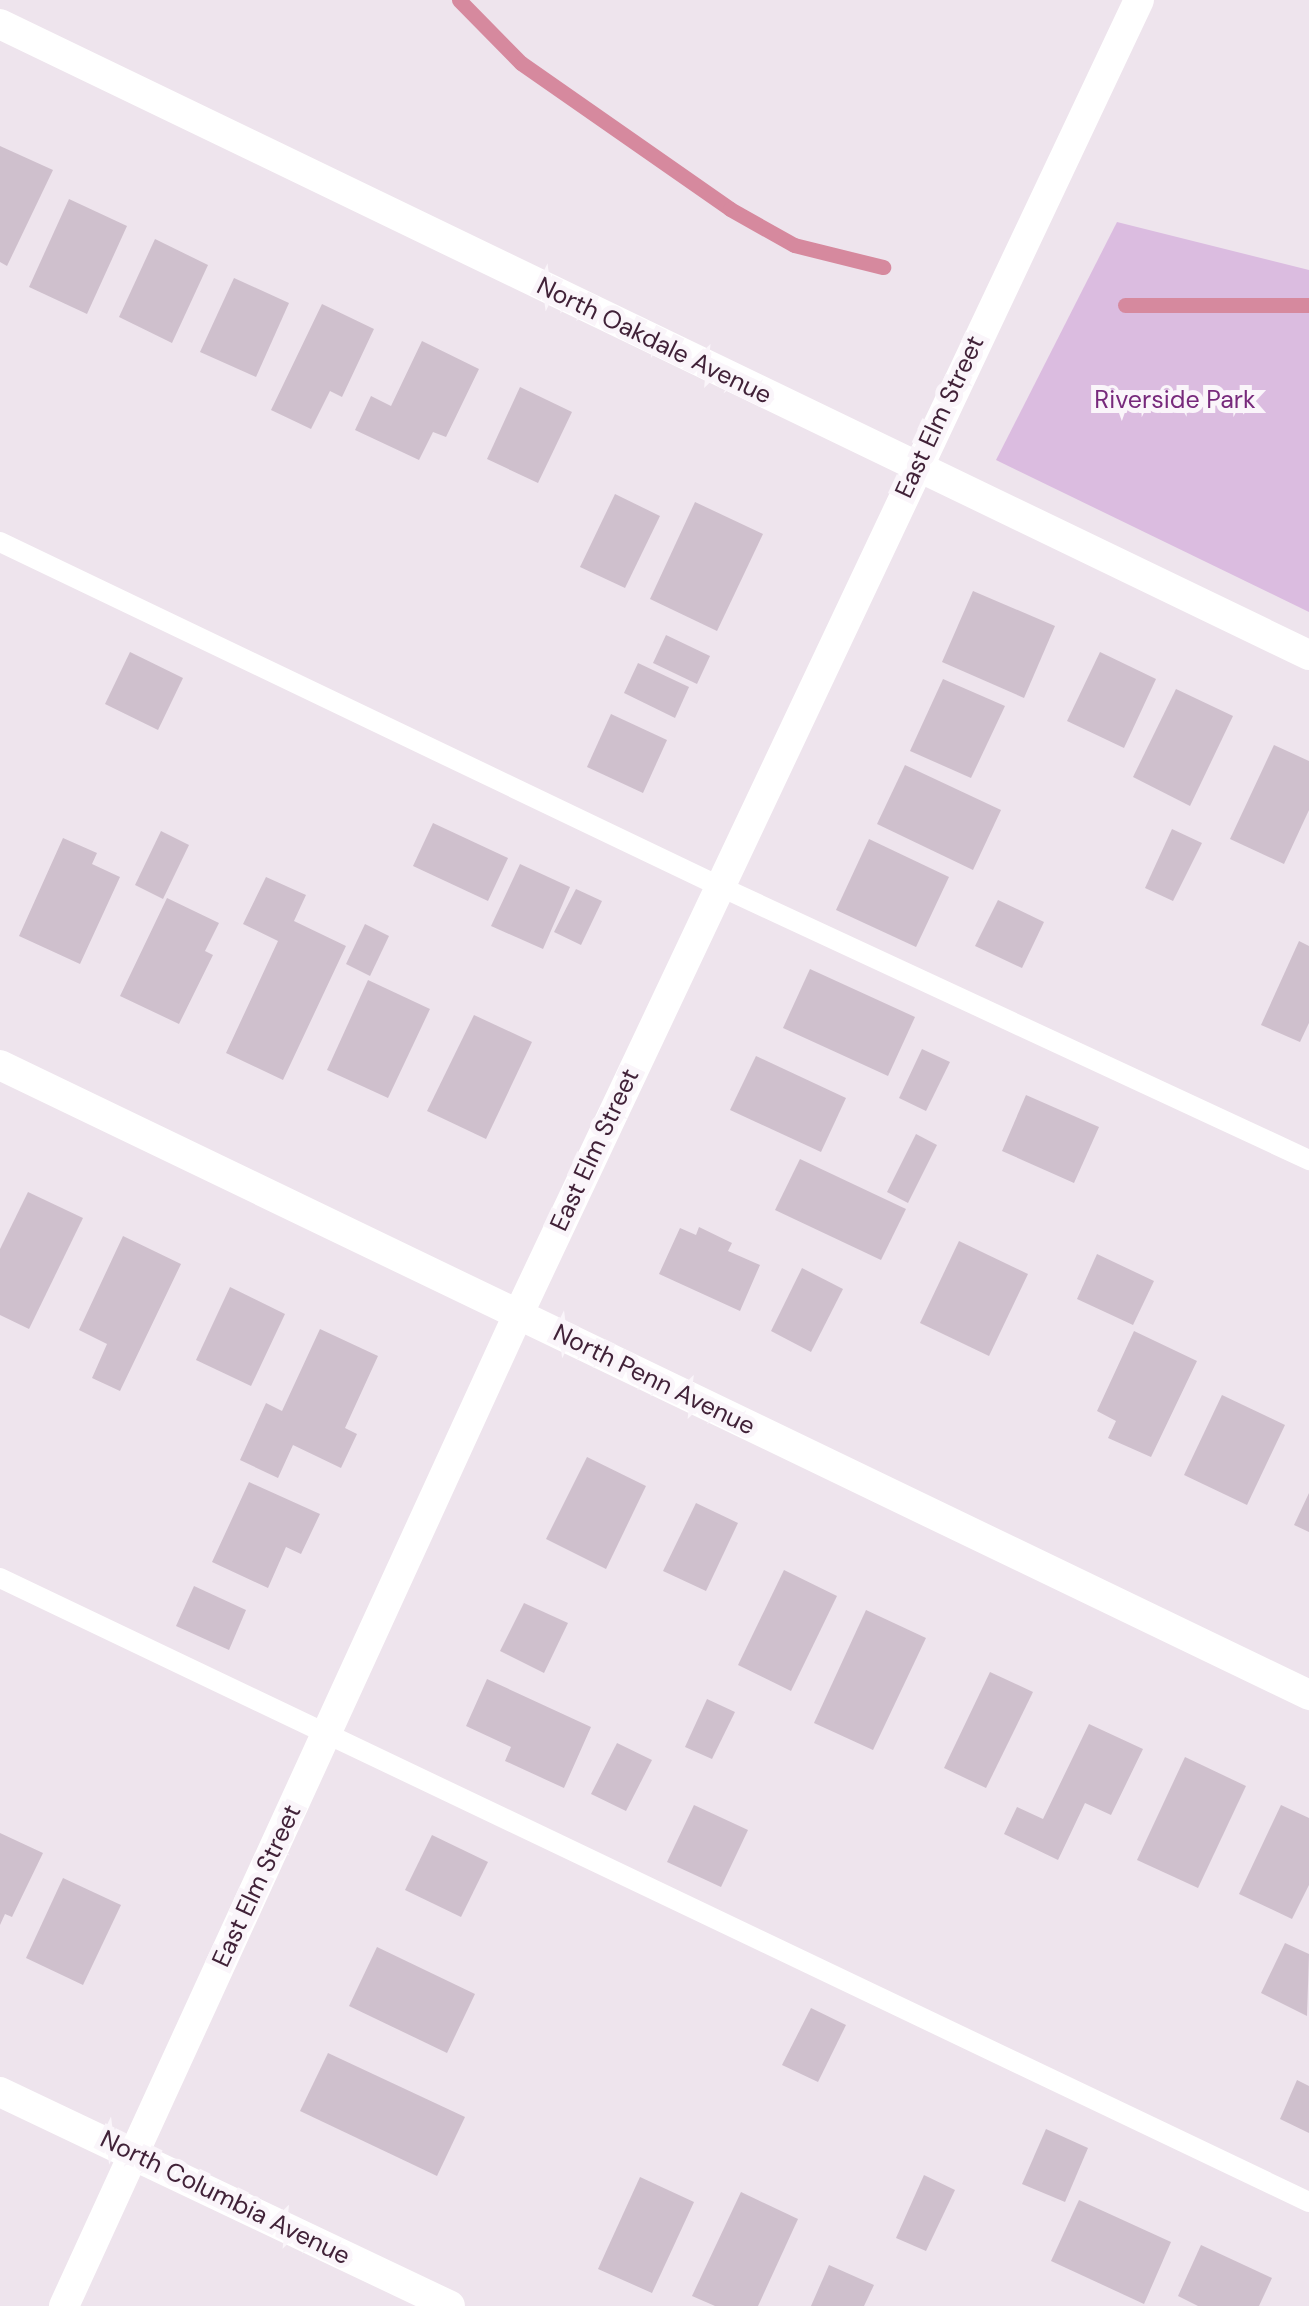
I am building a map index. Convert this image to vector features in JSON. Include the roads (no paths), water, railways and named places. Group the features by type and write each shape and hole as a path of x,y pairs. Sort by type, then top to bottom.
{"street":[{"name":"East Elm Street","path":"64,2306 518,1315 1139,0"},
{"name":"North Oakdale Avenue","path":"0,24 1309,655"},
{"name":"North Penn Avenue","path":"0,1065 1309,1694"},
{"name":"North Columbia Avenue","path":"0,2092 450,2306"}],"lane":[{"path":"0,542 719,886 1309,1160"},
{"path":"0,1578 1309,2202"}],"waterway":[{"path":"459,0 521,63 730,209 794,245 883,267"},
{"path":"1125,305 1309,305"}],"park label":[{"name":"Riverside Park","path":"1175,400"}]}
